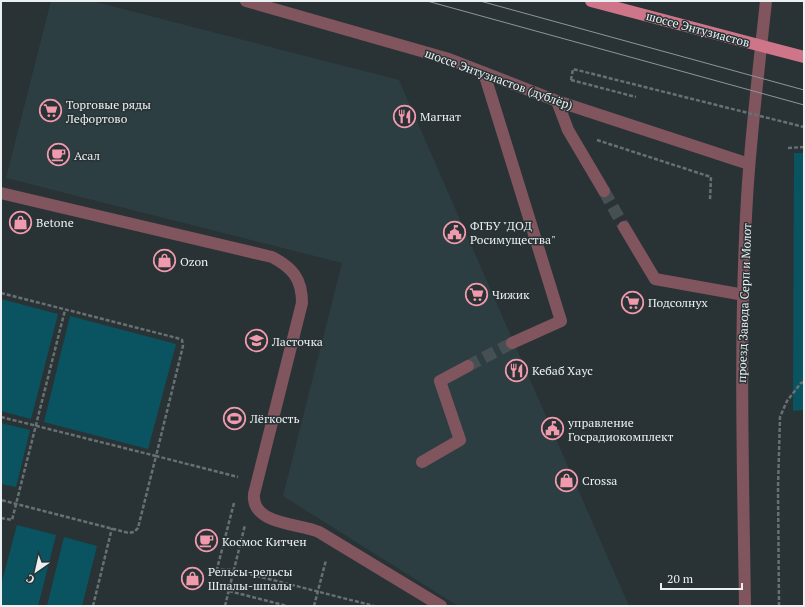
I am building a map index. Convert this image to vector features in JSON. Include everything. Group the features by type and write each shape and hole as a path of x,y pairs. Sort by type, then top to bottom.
{"main road":[{"name":"шоссе Энтузиастов","path":"592,1 804,57"}],"street":[{"name":"шоссе Энтузиастов (дублёр)","path":"246,1 449,59 557,101 749,164"},
{"name":"проезд Завода Серп и Молот","path":"745,606 742,397 744,295 749,164 766,1"},
{"path":"484,73 561,321 512,343"},
{"path":"557,101 568,130 604,192"},
{"path":"1,193 272,257 285,264 292,271 300,284 302,304 256,482 253,498 256,509 271,519 310,528 441,606"},
{"path":"624,227 655,279 744,295"},
{"path":"422,462 460,440 440,381 468,366"}],"path":[{"path":"636,97 571,80 573,69 804,126"},
{"path":"568,130 712,177 710,200"},
{"path":"788,148 804,147"},
{"path":"1,293 177,338 182,340 183,346 138,528 134,532 129,533 1,500"},
{"path":"1,518 12,520 65,310"},
{"path":"780,606 778,488 780,417 787,401 801,383 804,382"},
{"path":"1,417 228,475"},
{"path":"234,500 217,569 234,570 374,606"},
{"path":"225,606 247,517 251,510 256,509"},
{"path":"92,606 112,528"},
{"path":"314,606 332,540"},
{"path":"229,591 287,606"}],"shaded area":[{"path":"51,1 92,1 399,80 629,606 458,606 283,496 342,263 6,178"},
{"path":"794,153 804,153 804,410 793,411"},
{"path":"1,299 58,314 31,419 1,411"},
{"path":"70,316 176,344 148,449 44,422"},
{"path":"1,423 30,430 16,487 1,484"},
{"path":"17,525 56,535 38,606 1,606 1,585"},
{"path":"64,537 97,546 82,606 47,606"}],"tunnel":[{"path":"604,191 624,227"},
{"path":"468,366 512,343"}],"tram line":[{"path":"427,1 804,105"},
{"path":"480,1 804,90"}],"place":[{"name":"Торговые ряды Лефортово","path":"51,111"},
{"name":"Магнат","path":"405,116"},
{"name":"Асал","path":"59,155"},
{"name":"Betone","path":"20,222"},
{"name":"ФГБУ \"ДОД Росимущества\"","path":"454,232"},
{"name":"Ozon","path":"165,261"},
{"name":"Чижик","path":"477,294"},
{"name":"Подсолнух","path":"632,302"},
{"name":"Ласточка","path":"256,341"},
{"name":"Кебаб Хаус","path":"516,370"},
{"name":"Лёгкость","path":"234,418"},
{"name":"управление Госрадиокомплект","path":"552,429"},
{"name":"Crossa","path":"566,480"},
{"name":"Космос Китчен","path":"207,541"},
{"name":"Рельсы-рельсы Шпалы-шпалы","path":"193,578"}]}
